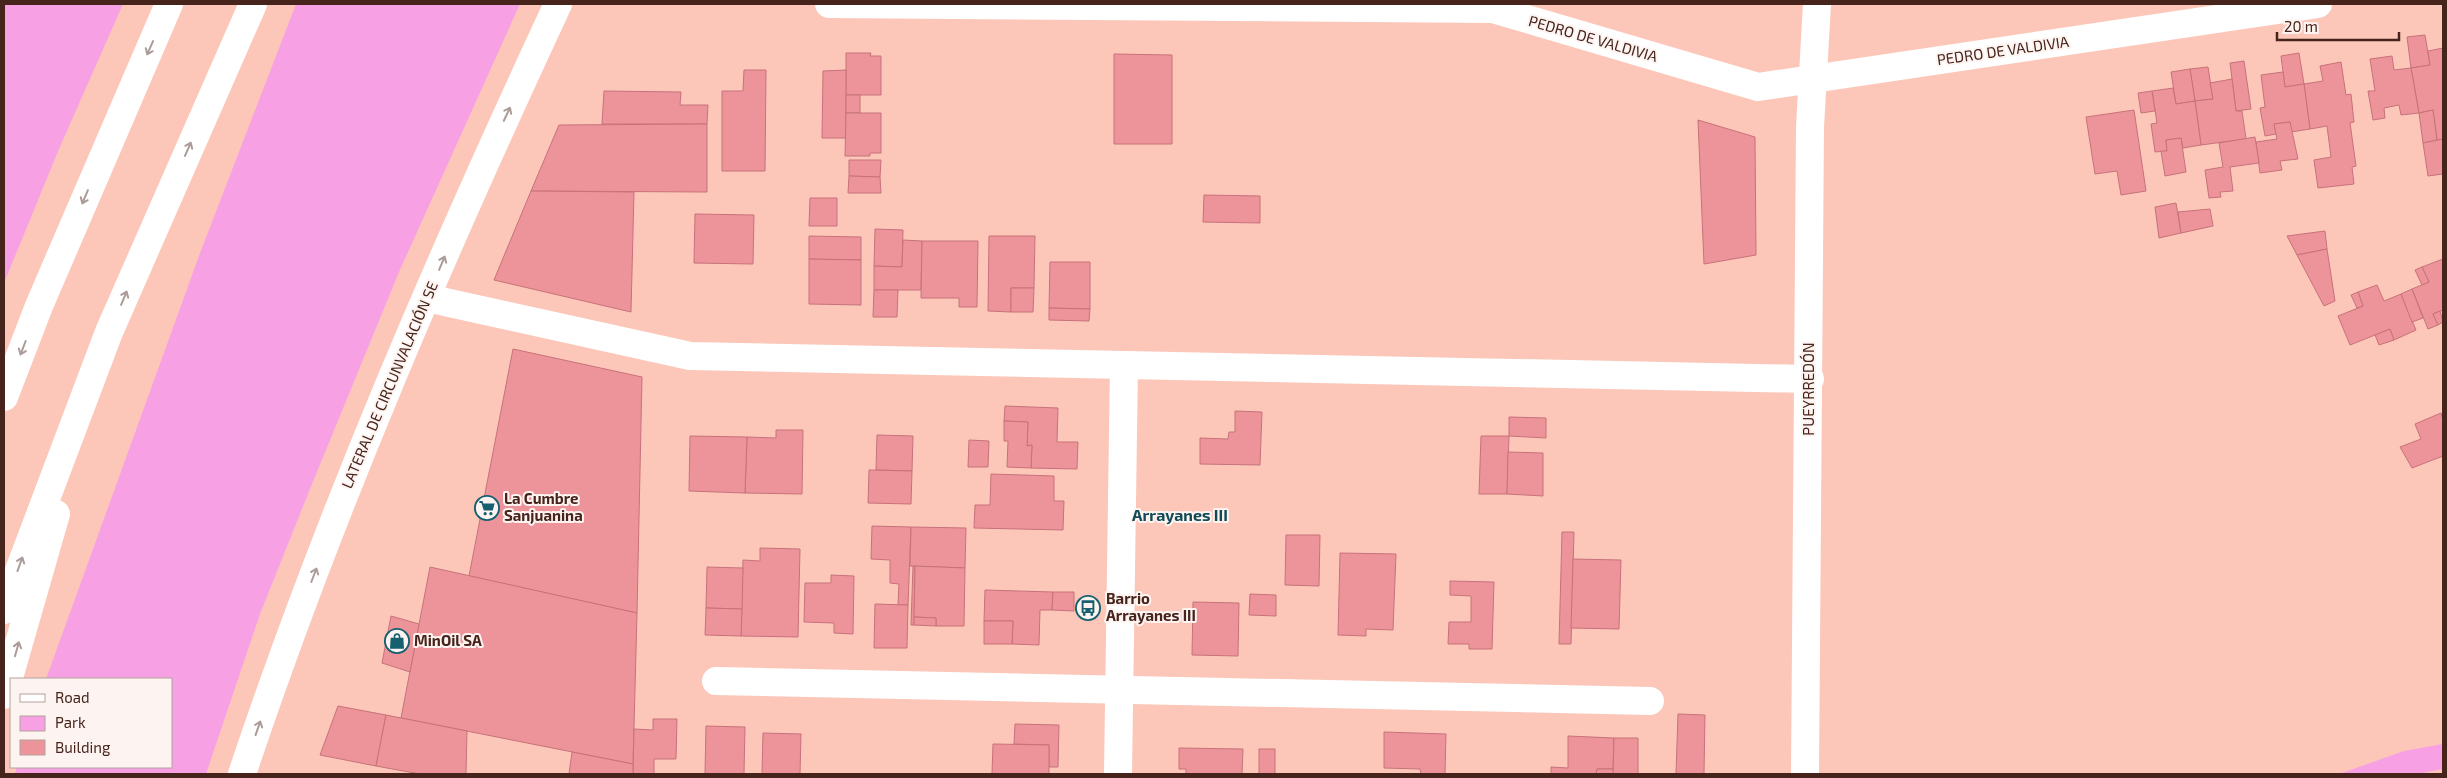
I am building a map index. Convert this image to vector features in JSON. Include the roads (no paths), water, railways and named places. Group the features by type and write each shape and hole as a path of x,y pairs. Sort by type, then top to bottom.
{"main road":[{"path":"4,397 43,297 170,4"},
{"path":"4,610 109,332 253,4"},
{"name":"LATERAL DE CIRCUNVALACIÓN SE","path":"242,774 296,620 344,495 492,146 558,4"},
{"name":"PEDRO DE VALDIVIA","path":"829,4 1493,9 1758,87 2318,4"},
{"name":"PUEYRREDÓN","path":"1805,774 1810,379 1810,136 1817,4"},
{"path":"427,298 690,356 1810,379"},
{"path":"4,696 109,332"},
{"path":"1118,774 1124,365"},
{"path":"716,681 1650,701"}],"place":[{"name":"La Cumbre Sanjuanina","path":"487,508"},
{"name":"Barrio Arrayanes III","path":"1088,608"},
{"name":"MinOil SA","path":"397,641"}],"district":[{"name":"Arrayanes III","path":"1180,515"}]}
